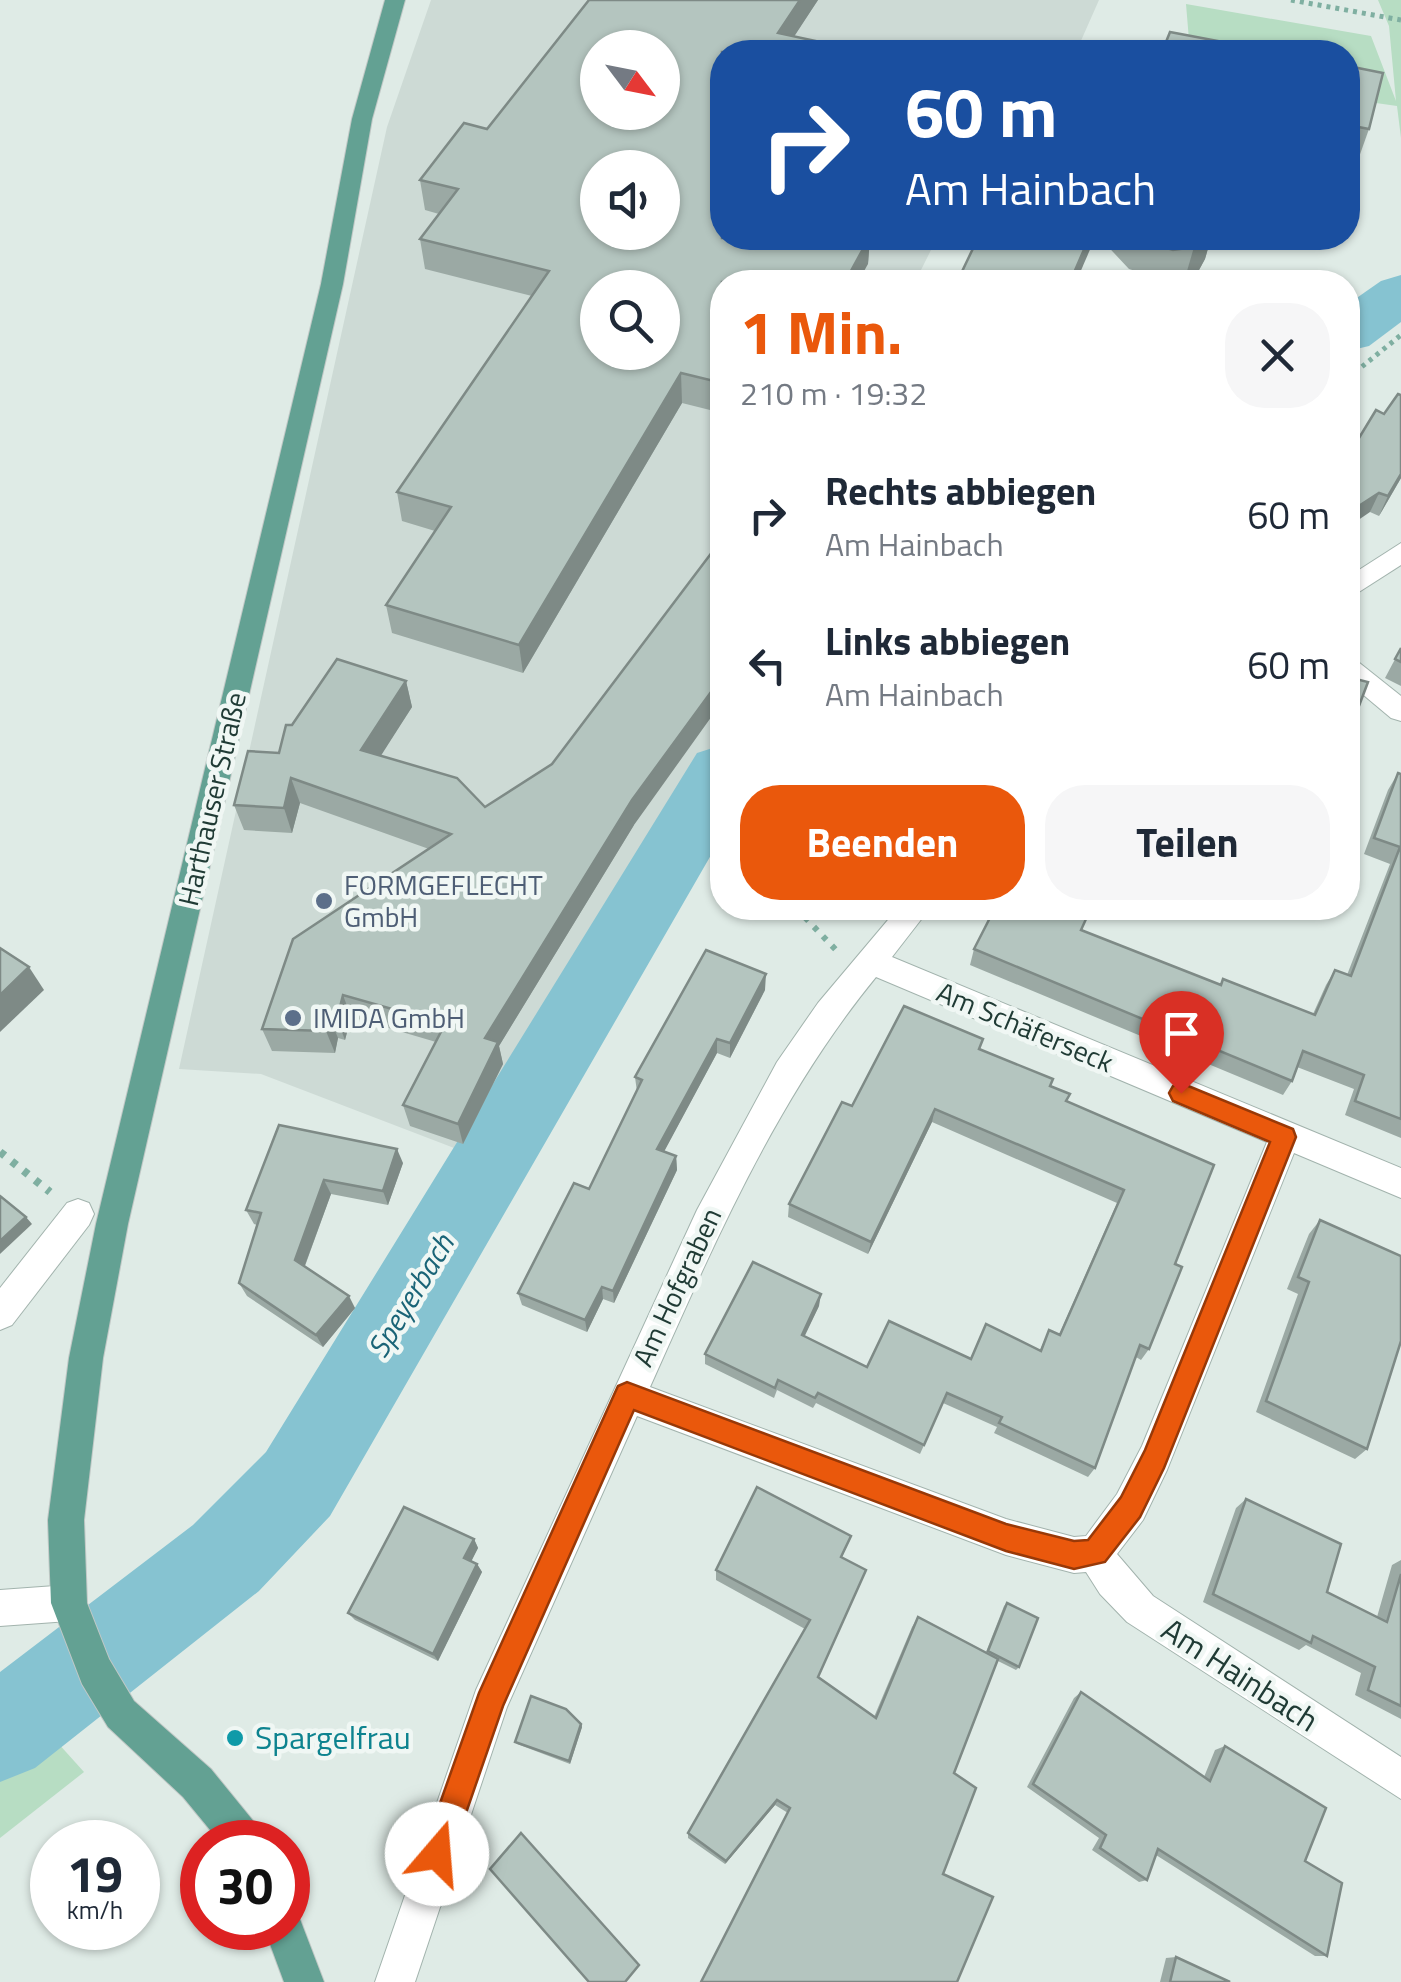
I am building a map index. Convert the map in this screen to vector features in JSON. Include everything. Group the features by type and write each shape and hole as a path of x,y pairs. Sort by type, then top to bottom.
{"main road":[{"name":"Harthauser Straße","path":"75,1619 66,1520 86,1358 112,1224 299,430 362,119 395,0"},
{"path":"75,1619 95,1671 121,1714 197,1783 227,1820"},
{"path":"292,1950 304,1982"}],"street":[{"path":"1360,581 1401,552"},
{"path":"1360,678 1401,711"},
{"name":"Am Hofgraben","path":"396,1982 489,1703 627,1395 753,1132 809,1042 905,920"},
{"name":"Am Schäferseck","path":"871,962 1401,1183"},
{"path":"627,1395 1006,1537 1074,1555 1095,1552 1130,1507 1155,1458 1284,1137"},
{"path":"0,1314 78,1214"},
{"name":"Am Hainbach","path":"1095,1552 1113,1581 1140,1609 1401,1780"},
{"path":"0,1608 75,1619"}],"path":[{"path":"1291,0 1401,20"},
{"path":"1360,368 1401,335"},
{"path":"807,920 838,952 871,962"}],"shaded area":[{"path":"431,0 1099,0 1081,40 710,40 710,250 931,250 921,270 710,270 710,759 475,1156 261,1074 179,1069 387,127"}],"green space":[{"path":"1378,0 1401,0 1401,138 1397,106 1360,101 1360,40 1189,40 1186,4 1371,36 1396,101 1389,26"},
{"path":"11,1691 84,1772 0,1838 0,1698"}],"building":[{"path":"589,0 800,0 778,33 811,40 710,40 710,250 862,250 851,270 710,270 710,380 681,373 519,645 386,605 451,507 397,492 549,271 420,239 458,189 420,180 464,123 487,129"},
{"path":"1170,32 1212,40 1167,40"},
{"path":"1360,68 1383,73 1369,129 1360,127"},
{"path":"972,250 1084,250 1075,270 963,270"},
{"path":"1401,395 1401,474 1388,496 1379,493 1360,505 1360,436 1376,410 1384,414"},
{"path":"710,555 710,693 632,800 485,1038 498,1042 458,1124 403,1105 445,1024 343,995 337,1019 329,1016 326,1031 262,1029 293,939 451,834 291,778 284,808 234,805 248,751 279,753 286,725 292,725 337,659 406,681 361,750 457,778 485,807 552,764"},
{"path":"1360,680 1368,682 1360,703"},
{"path":"1398,773 1401,774 1401,1119 1355,1101 1364,1075 1303,1051 1292,1081 974,949 989,920 1086,920 1081,930 1221,985 1223,979 1315,1015 1335,970 1351,976 1400,847 1374,838"},
{"path":"0,948 29,967 0,995"},
{"path":"706,950 766,974 730,1043 717,1039 657,1149 676,1156 613,1291 602,1287 585,1320 518,1293 574,1183 589,1189 642,1080 635,1077"},
{"path":"904,1006 983,1039 979,1049 1053,1079 1050,1086 1070,1094 1066,1101 1214,1165 1175,1264 1182,1267 1149,1349 1140,1345 1095,1468 999,1423 1002,1417 947,1393 924,1445 818,1393 815,1398 778,1380 775,1388 705,1354 753,1262 821,1294 802,1335 867,1367 889,1321 971,1359 986,1324 1041,1351 1049,1330 1060,1335 1124,1190 935,1109 871,1242 789,1204 842,1102 852,1106"},
{"path":"279,1125 397,1149 383,1191 324,1180 295,1260 349,1296 316,1335 239,1283 261,1213 246,1210"},
{"path":"0,1196 26,1217 0,1241"},
{"path":"1320,1220 1401,1256 1401,1341 1367,1449 1266,1401 1309,1282 1298,1277"},
{"path":"757,1487 851,1536 841,1557 866,1570 818,1677 876,1718 918,1617 998,1659 954,1773 976,1788 943,1874 993,1897 957,1982 701,1982 790,1808 777,1800 726,1861 688,1833 810,1620 716,1570"},
{"path":"1246,1499 1341,1544 1327,1592 1387,1622 1401,1574 1401,1706 1368,1690 1375,1667 1313,1636 1311,1643 1213,1594"},
{"path":"404,1507 474,1539 464,1558 477,1564 433,1654 348,1613"},
{"path":"1007,1603 1038,1618 1019,1667 988,1651"},
{"path":"1081,1692 1210,1781 1225,1746 1326,1808 1305,1861 1342,1883 1327,1956 1158,1849 1147,1880 1100,1848 1106,1835 1033,1784"},
{"path":"531,1696 566,1709 581,1724 569,1761 515,1742"},
{"path":"521,1833 639,1965 625,1982 589,1982 490,1869"},
{"path":"1176,1957 1230,1982 1170,1982"}],"waterway":[{"name":"Speyerbach","path":"1360,323 1401,294"},
{"name":"Speyerbach","path":"0,1733 226,1558 298,1484 710,793"}],"place":[{"name":"FORMGEFLECHT GmbH","path":"324,901"},
{"name":"IMIDA GmbH","path":"293,1018"},
{"name":"Spargelfrau","path":"235,1738"}],"route":[{"path":"437,1854 489,1703 627,1395 1006,1537 1074,1555 1095,1552 1130,1507 1155,1458 1251,1228 1284,1137 1181,1093"}]}
